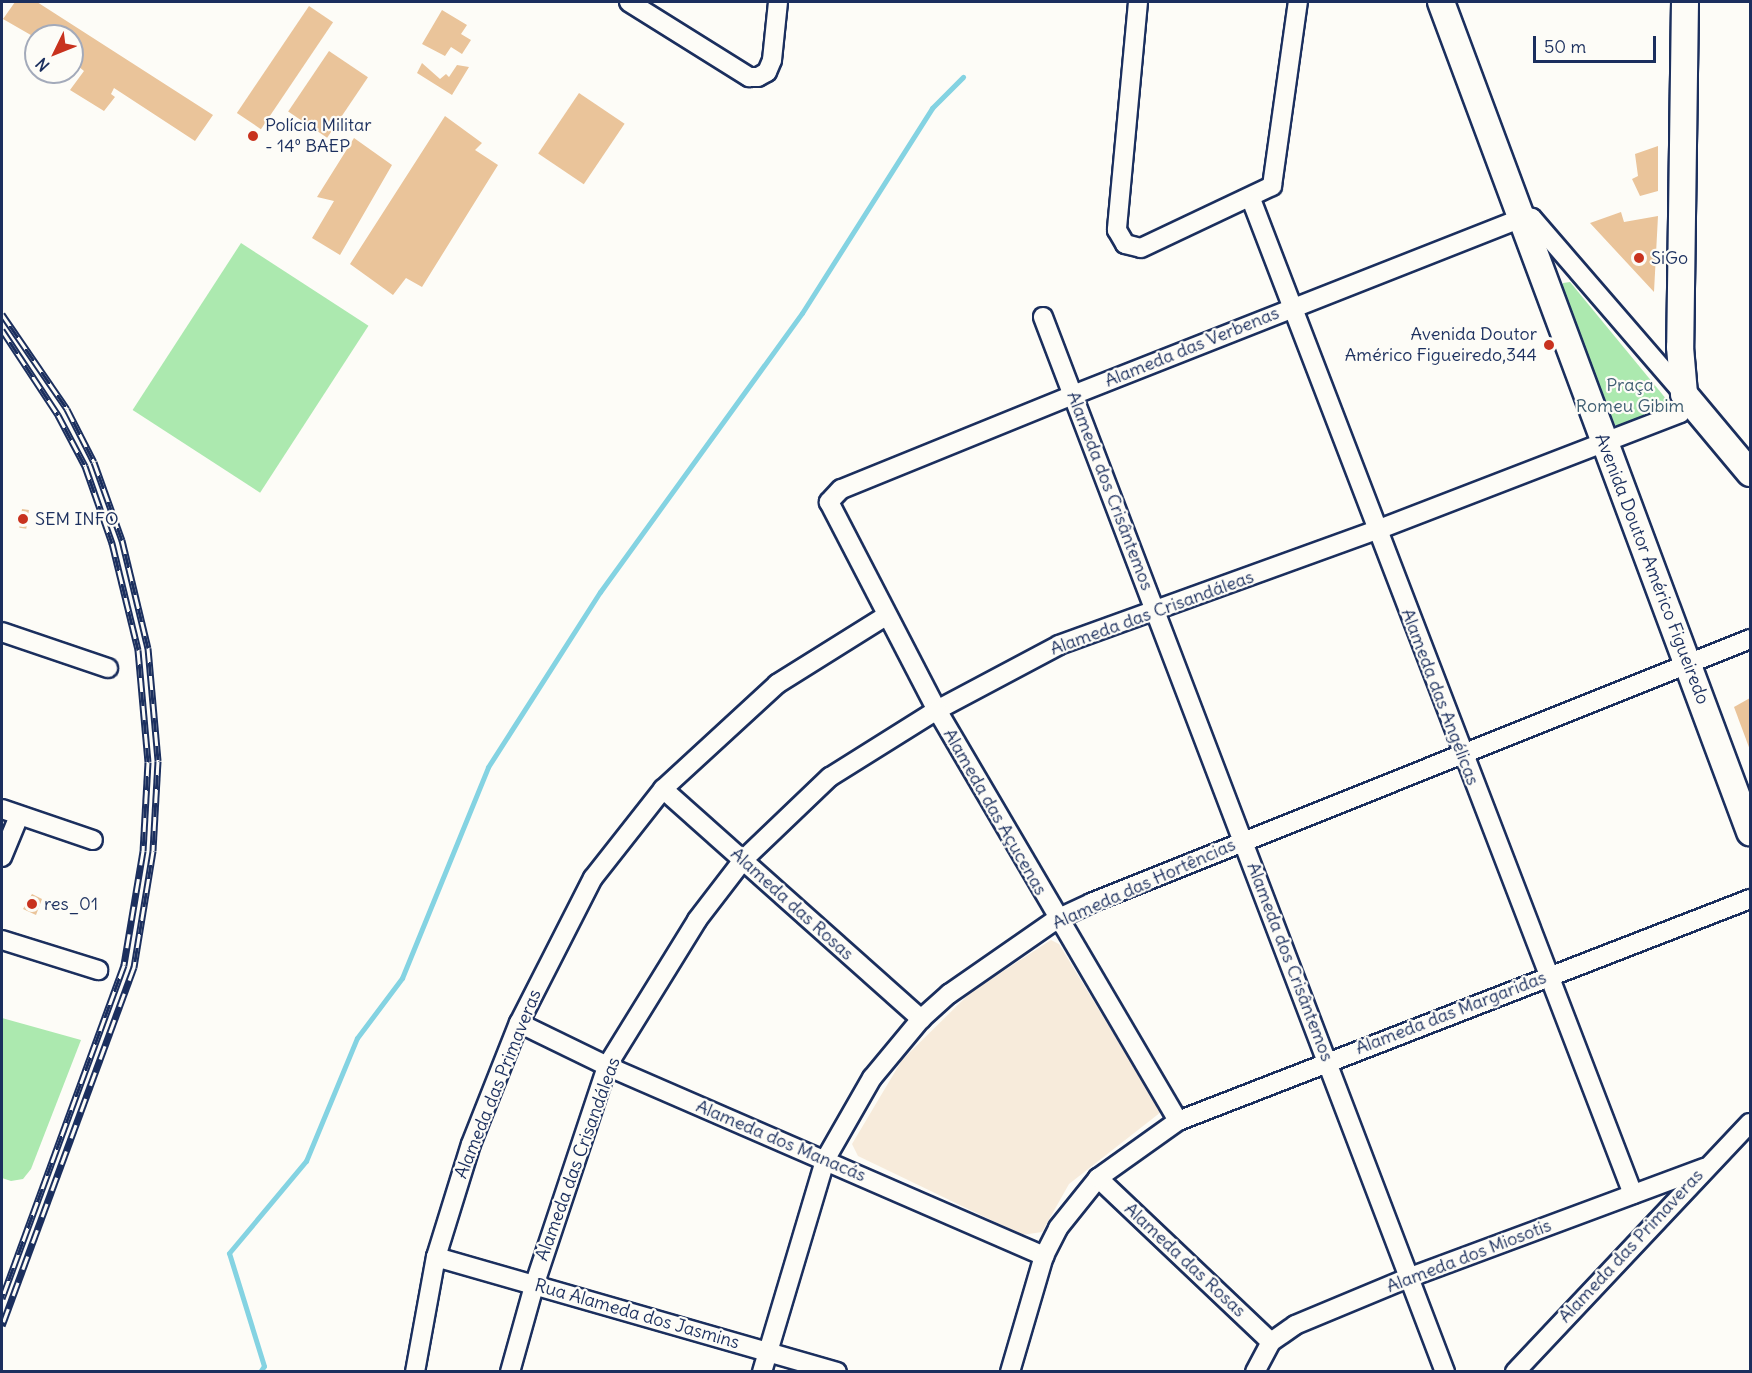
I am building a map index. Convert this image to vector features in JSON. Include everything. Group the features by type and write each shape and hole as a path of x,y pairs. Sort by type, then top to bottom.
{"main road":[{"name":"Avenida Doutor Américo Figueiredo","path":"1441,2 1750,832"},
{"path":"1685,2 1680,346 1684,394 1750,473"}],"street":[{"path":"629,2 749,77 767,72 772,60 778,2"},
{"path":"1138,2 1117,230 1125,244 1141,248 1251,199 1272,186 1276,176 1298,2"},
{"name":"Alameda das Angélicas","path":"1251,199 1460,752 1633,1194"},
{"path":"1522,218 1536,221 1684,394"},
{"name":"Alameda das Verbenas","path":"831,496 1293,306 1522,218"},
{"name":"Alameda dos Crisântemos","path":"1043,317 1328,1060 1444,1371"},
{"name":"Alameda das Crisandáleas","path":"510,1371 534,1286 607,1066 697,920 743,860 830,777 937,710 1059,645 1377,530 1671,418 1682,408 1684,394"},
{"name":"Alameda das Açucenas","path":"831,496 831,510 937,710 1057,919 1178,1121"},
{"name":"Alameda das Primaveras","path":"415,1371 436,1257 471,1144 519,1023 592,878 663,789 777,684 886,616"},
{"path":"2,632 108,668"},
{"name":"Alameda das Hortências","path":"762,1371 825,1160 872,1078 921,1019 949,994 1057,919 1460,752 1750,639"},
{"name":"Alameda das Rosas","path":"663,789 921,1019"},
{"path":"2,808 19,816 93,840"},
{"path":"2,857 19,816"},
{"name":"Alameda das Margaridas","path":"1010,1371 1044,1256 1077,1200 1098,1178 1178,1121 1328,1060 1750,899"},
{"path":"2,940 98,970"},
{"name":"Alameda dos Manacás","path":"519,1023 607,1066 1044,1256"},
{"name":"Alameda das Primaveras","path":"1515,1371 1704,1168 1750,1123"},
{"name":"Alameda dos Miosotis","path":"1255,1371 1271,1342 1295,1326 1408,1278 1704,1168"},
{"name":"Alameda das Rosas","path":"1098,1178 1271,1342"},
{"path":"1663,1183 1673,1194 1673,1201"},
{"name":"Rua Alameda dos Jasmins","path":"436,1257 837,1371"}],"shaded area":[{"path":"1051,940 1059,944 1161,1112 1069,1184 1042,1232 1022,1235 858,1156 852,1144 902,1060 971,992"}],"green space":[{"path":"241,243 368,326 260,493 133,410"},
{"name":"Praça Romeu Gibim","path":"1570,282 1667,400 1664,411 1624,426 1615,425 1561,288 1563,283"},
{"path":"2,1018 81,1040 31,1169 23,1179 11,1181 2,1178"}],"building":[{"path":"15,2 37,2 71,24 24,24 24,31 3,19"},
{"path":"309,6 333,22 261,129 237,113"},
{"path":"442,10 467,25 461,34 471,40 462,54 451,47 445,56 422,44"},
{"path":"84,32 213,115 195,141 114,88 111,94 115,97 104,111 70,90 74,84 84,84"},
{"path":"329,51 368,77 327,138 288,112"},
{"path":"422,63 440,79 446,74 449,77 457,65 469,67 452,95 417,73"},
{"path":"579,93 625,124 584,184 538,154"},
{"path":"445,116 482,143 475,150 498,165 422,287 406,278 393,295 350,264"},
{"path":"354,138 392,165 340,255 312,238 334,201 317,197"},
{"name":"SiGo","path":"1658,146 1658,191 1640,196 1632,179 1638,176 1635,154"},
{"name":"SiGo","path":"1621,212 1624,222 1658,216 1654,292 1590,223"},
{"name":"SEM INFO","path":"22,509 29,510 26,529 19,528"},
{"path":"1750,698 1750,750 1734,707"},
{"name":"res_01","path":"32,894 42,899 36,915 23,909"}],"waterway":[{"path":"260,1372 264,1366 229,1253 306,1161 357,1038 402,978 488,767 600,592 802,313 932,108 963,77"}],"railway":[{"path":"2,314 67,409 94,462 122,540 148,648 158,761 153,851 134,967 2,1326"},
{"path":"2,330 58,415 85,466 112,543 138,650 148,762 143,851 124,965 2,1298"}],"place":[{"name":"Polícia Militar - 14º BAEP","path":"253,136"},
{"name":"SiGo","path":"1639,258"},
{"name":"Avenida Doutor Américo Figueiredo,344","path":"1549,345"},
{"name":"SEM INFO","path":"23,519"},
{"name":"res_01","path":"32,904"}]}
